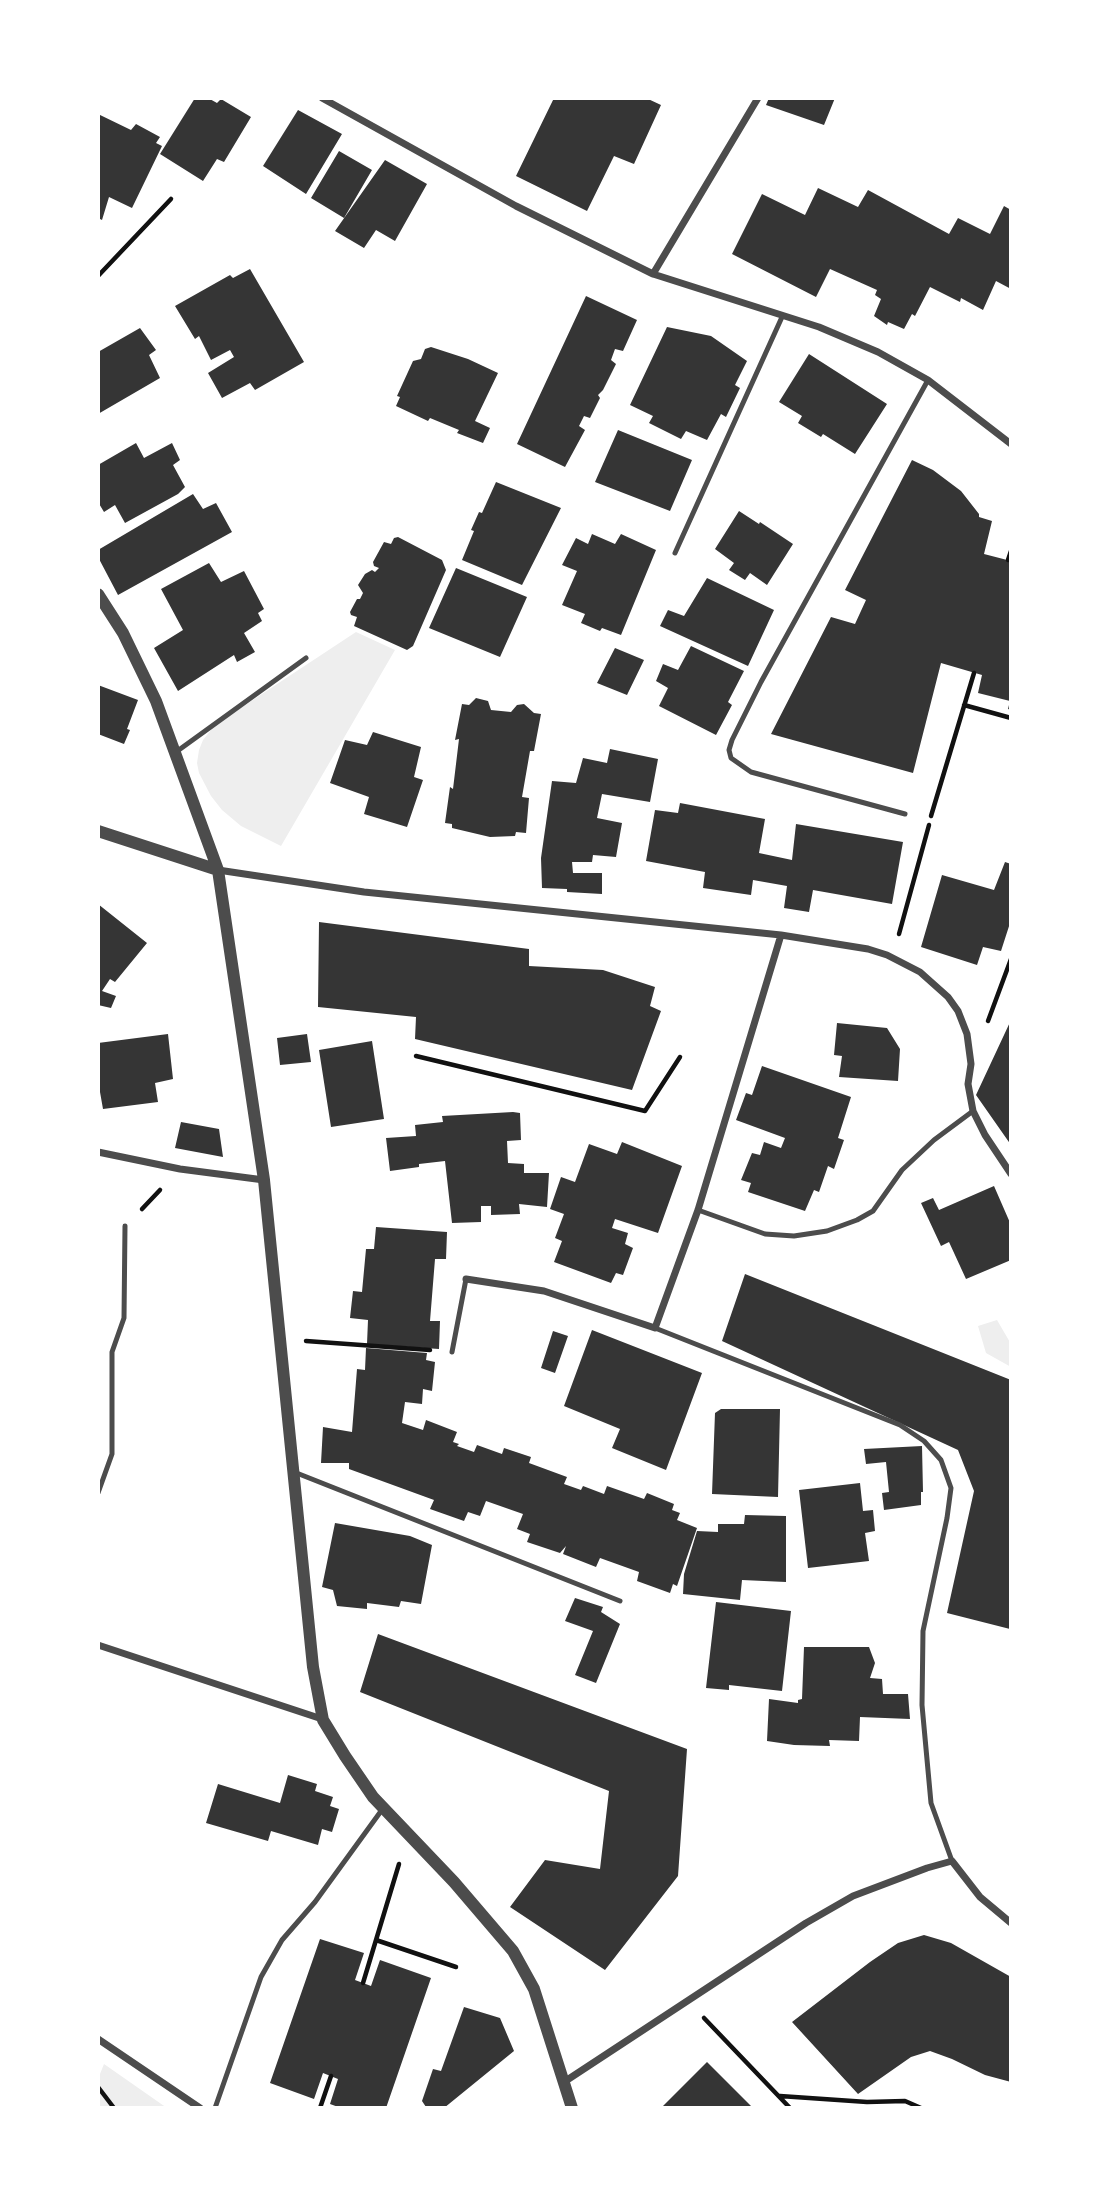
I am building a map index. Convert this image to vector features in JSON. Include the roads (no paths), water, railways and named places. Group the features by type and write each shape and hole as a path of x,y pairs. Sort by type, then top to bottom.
{"street":[{"path":"322,98 516,206 653,274 848,338 928,380 1011,444"},
{"path":"653,274 758,98"},
{"path":"98,594 135,656 156,701 218,870 264,1180 313,1667 323,1720 373,1797 454,1882 513,1951 534,1989 572,2108"},
{"path":"98,831 218,870 365,892 781,935 877,952 904,964 934,984 948,997 958,1012 967,1034 971,1064 968,1084 973,1111 985,1135 1011,1174"},
{"path":"466,1279 544,1291 655,1328 698,1210 781,935"},
{"path":"98,1152 180,1169 264,1180"},
{"path":"98,1645 323,1720"},
{"path":"564,2082 806,1923 853,1896 952,1861 980,1897 1011,1923"},
{"path":"98,2039 200,2108"}],"lane":[{"path":"675,553 782,317"},
{"path":"905,814 751,772 731,758 729,750 761,682 928,380"},
{"path":"176,752 306,658"},
{"path":"698,1210 765,1234 794,1236 827,1231 873,1211 902,1170 934,1140 973,1111"},
{"path":"98,1493 112,1454 112,1352 124,1318 125,1226"},
{"path":"452,1352 466,1279"},
{"path":"655,1328 900,1425 924,1441 941,1460 951,1488 923,1631 922,1705 931,1803 952,1861"},
{"path":"294,1472 620,1601"},
{"path":"215,2108 261,1977 282,1940 315,1902 384,1807"}]}
